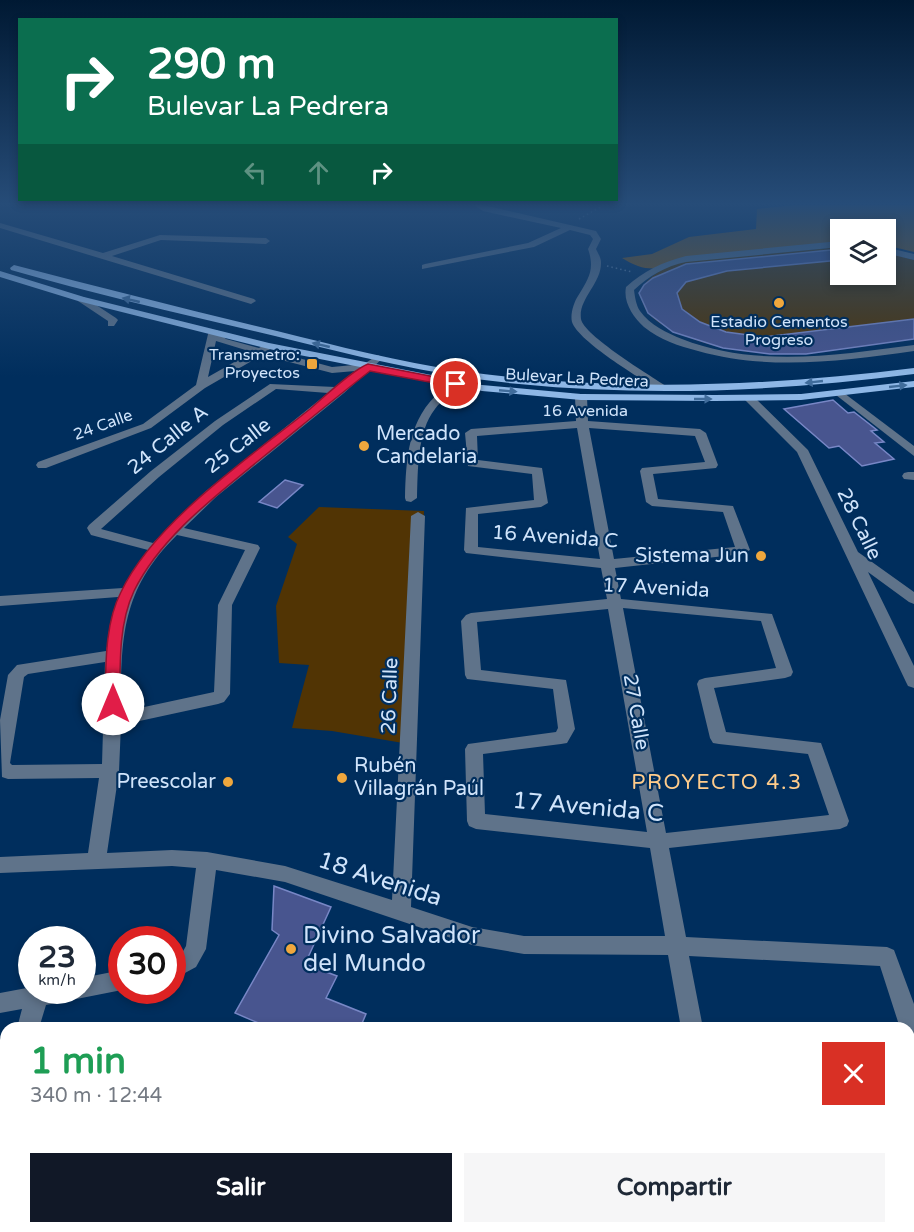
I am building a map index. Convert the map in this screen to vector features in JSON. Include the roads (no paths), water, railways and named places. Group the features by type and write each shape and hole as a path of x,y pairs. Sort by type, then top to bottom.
{"main road":[{"name":"Bulevar La Pedrera","path":"0,264 84,289 378,358 482,376 590,386 662,388 789,385 912,373"},
{"path":"0,274 81,299 213,332"},
{"name":"Bulevar La Pedrera","path":"368,367 456,384 581,397 801,397 914,384"}],"street":[{"path":"122,262 187,284 251,301"},
{"path":"425,267 447,262"},
{"path":"596,262 591,282 580,301 576,319 579,326 597,344 662,388"},
{"path":"669,262 642,276 629,289 633,309 648,326 674,340 703,350 783,362 828,360 914,348"},
{"path":"81,299 113,320 111,324"},
{"path":"213,332 222,341 264,349 332,370 368,367"},
{"path":"201,386 213,332"},
{"name":"24 Calle","path":"42,465 147,426 201,386 264,349"},
{"name":"25 Calle","path":"96,861 110,771 113,655 119,619 127,592 156,548 211,494 378,358"},
{"path":"411,498 413,466 421,429 428,410 456,384"},
{"name":"24 Calle A","path":"156,548 96,532 95,526 219,423 274,386 340,391"},
{"path":"840,393 914,452"},
{"name":"27 Calle","path":"581,397 582,424 692,1022"},
{"name":"28 Calle","path":"749,398 802,450 914,682"},
{"name":"16 Avenida","path":"472,551 470,548 471,511 540,504 538,471 472,464 471,433 582,424 699,433 712,465 646,471 652,502 728,509 743,550"},
{"name":"26 Calle","path":"401,913 418,516"},
{"path":"113,720 221,696 225,604 253,548 174,530"},
{"name":"16 Avenida C","path":"472,551 608,564 743,550"},
{"path":"852,553 914,599"},
{"path":"0,601 127,592"},
{"name":"17 Avenida","path":"475,819 474,749 561,738 567,729 562,686 556,681 473,675 469,621 471,618 616,603 767,617 785,672 705,684 719,738 815,748 840,821"},
{"path":"110,771 8,772 1,765 18,672 23,669 113,655"},
{"name":"17 Avenida C","path":"475,819 478,822 660,842 840,821"},
{"name":"18 Avenida","path":"0,865 172,858 207,860 285,874 472,936 524,945 679,946 887,957 909,1022"},
{"path":"186,958 197,944 207,860"},
{"path":"0,1003 18,1000"},
{"path":"30,1022 35,1004"}],"place":[{"name":"Estadio Cementos Progreso","path":"779,303"},
{"name":"Transmetro: Proyectos","path":"312,364"},
{"name":"Mercado Candelaria","path":"364,446"},
{"name":"Sistema Jun","path":"761,556"},
{"name":"Rubén Villagrán Paúl","path":"342,778"},
{"name":"Preescolar","path":"228,782"},
{"name":"Divino Salvador del Mundo","path":"291,949"}],"district":[{"name":"PROYECTO 4.3","path":"717,782"}]}
